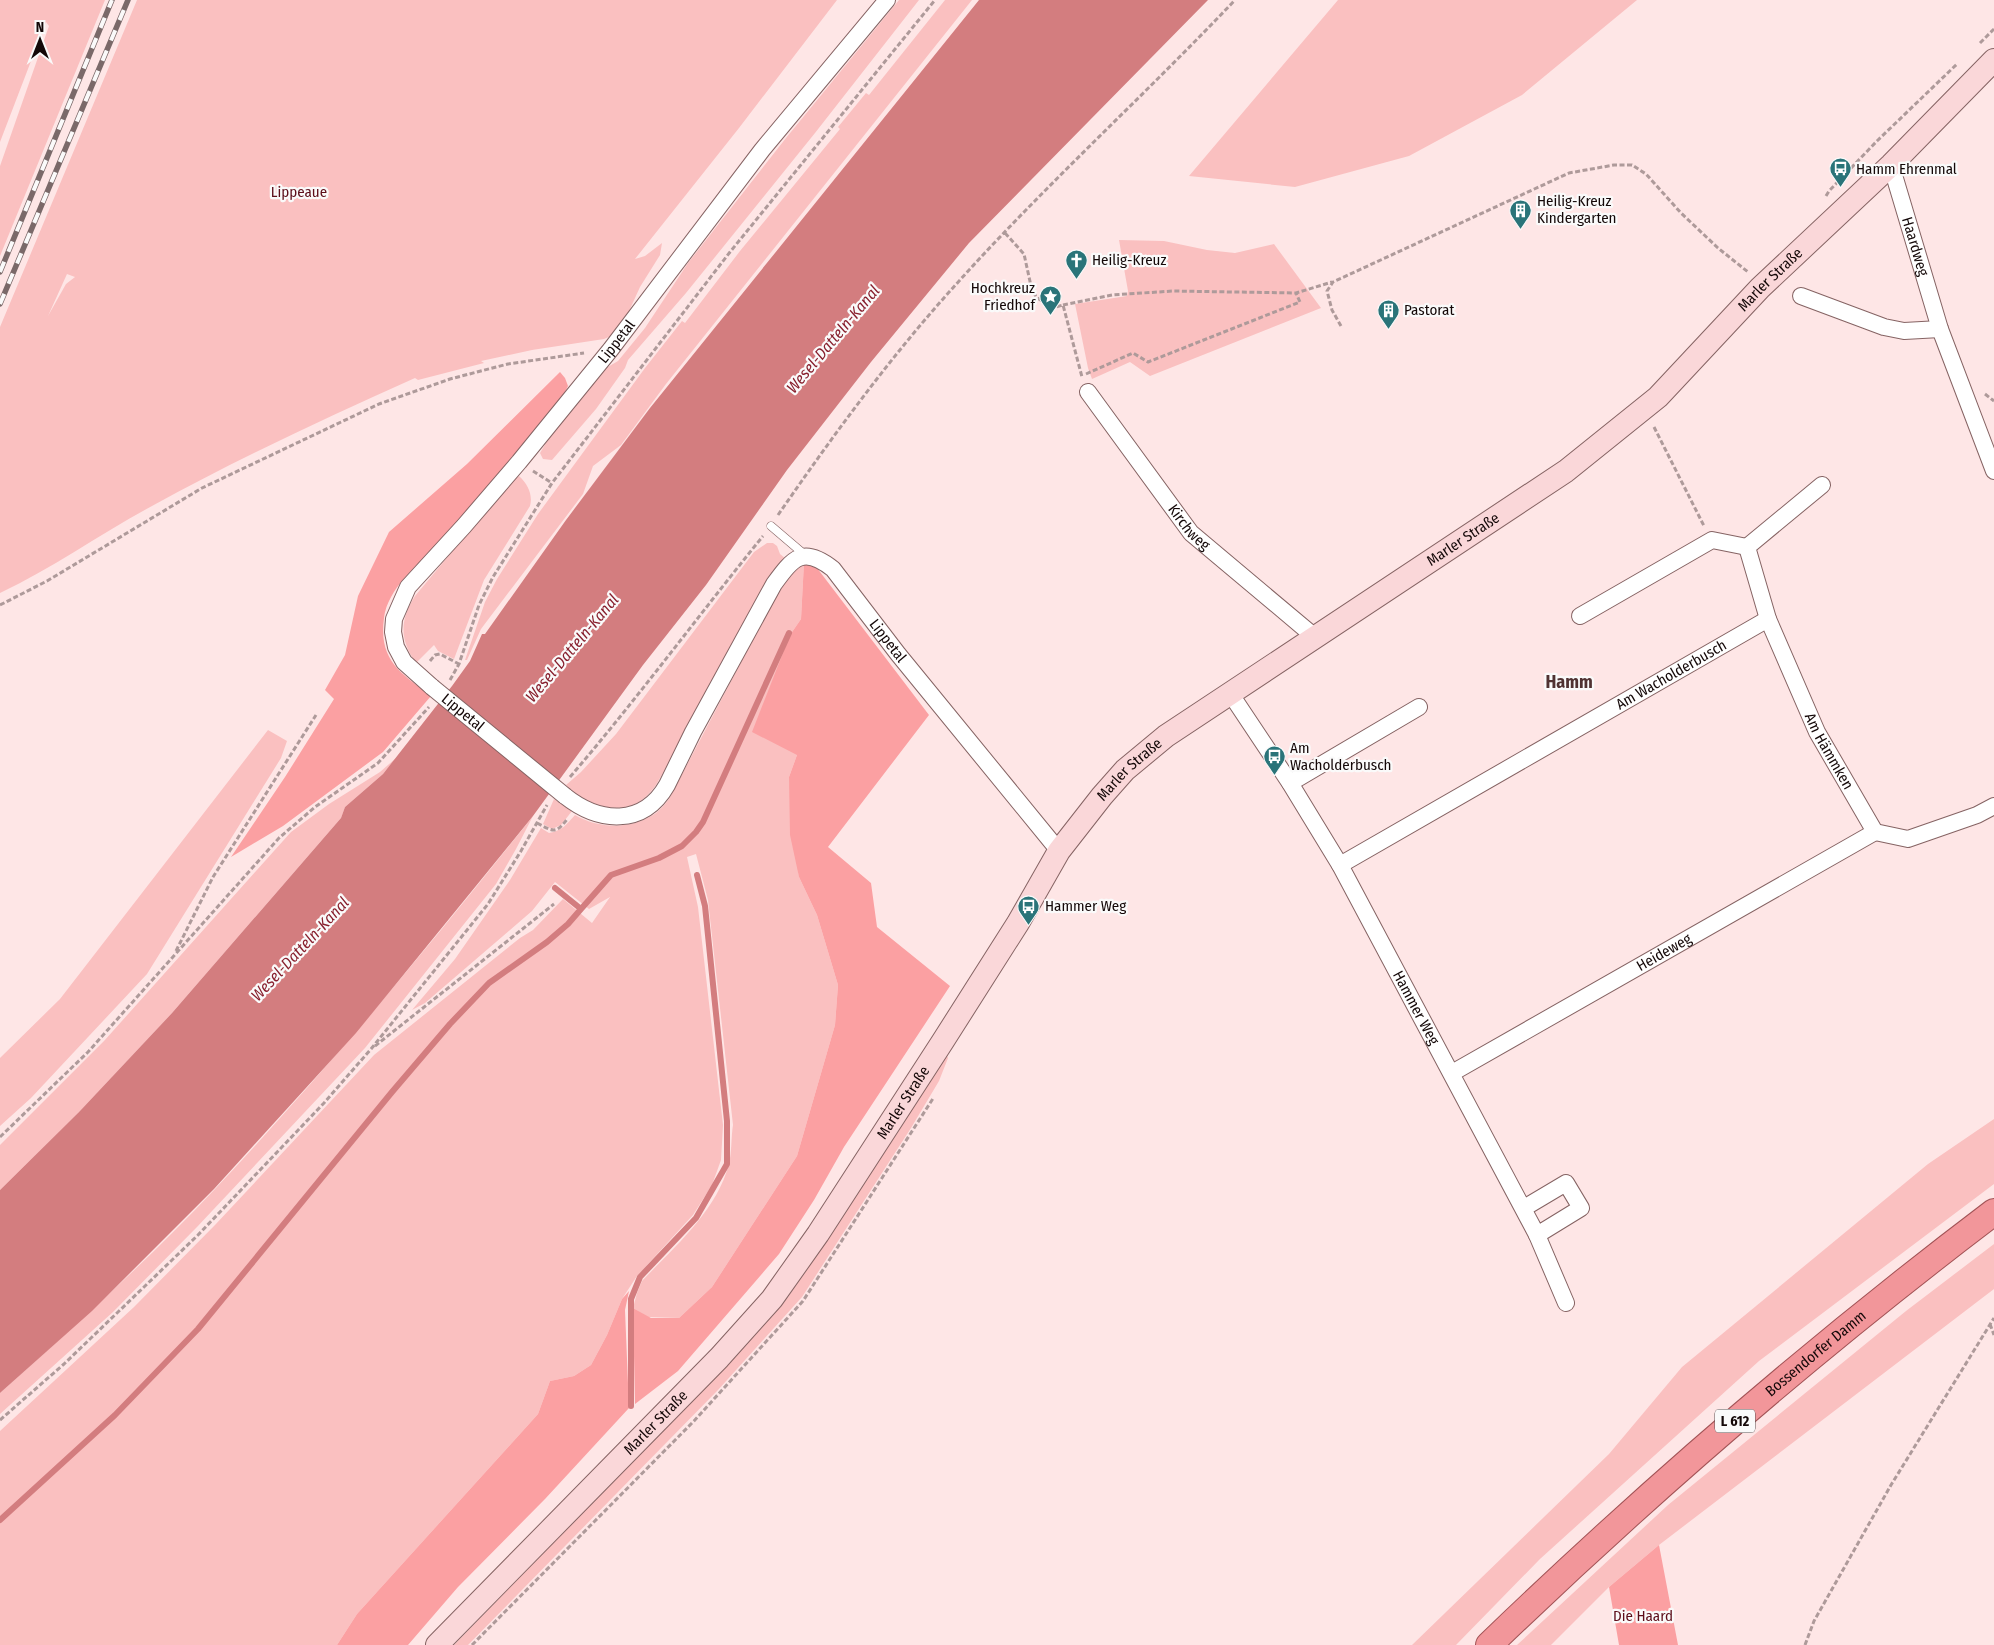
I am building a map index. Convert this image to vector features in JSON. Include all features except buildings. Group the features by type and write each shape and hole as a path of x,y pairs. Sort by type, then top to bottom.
{"highway":[{"name":"Bossendorfer Damm","path":"1489,1645 1591,1549 1693,1458 1859,1318 1994,1212"}],"main road":[{"name":"Marler Straße","path":"437,1645 719,1358 772,1299 818,1234 943,1041 1018,923 1060,851 1102,796 1125,770 1145,752 1230,694 1566,471 1645,409 1760,288 1891,165 1994,60"}],"street":[{"name":"Lippetal","path":"887,0 762,150 611,349 519,462 408,587 394,619 393,632 396,646 404,662 557,798 592,812 615,816 639,812 657,798 667,785 693,732 774,584 789,564 806,556 821,559 833,569 898,654 1060,851"},
{"name":"Haardweg","path":"1891,165 1940,329 1994,471"},
{"path":"1801,296 1884,326 1904,331 1940,329"},
{"name":"Kirchweg","path":"1088,392 1191,533 1316,638"},
{"path":"1580,616 1712,540 1748,547 1822,485"},
{"name":"Am Hämmken","path":"1748,547 1768,619 1817,732 1874,832"},
{"name":"Am Wacholderbusch","path":"1340,865 1768,619"},
{"name":"Hammer Weg","path":"1230,694 1290,783 1340,865 1524,1208 1566,1303"},
{"path":"1290,783 1419,707"},
{"path":"1874,832 1908,839 1977,815 1994,806"},
{"name":"Heideweg","path":"1452,1073 1874,832"},
{"path":"1524,1208 1566,1184 1581,1208 1537,1235"}],"lane":[{"path":"771,526 806,556"}],"path":[{"path":"0,1137 88,1052 279,838 315,806 378,763 459,664 479,605 493,577 552,483 730,252 935,0"},
{"path":"568,778 644,688 695,620 771,526 827,444 951,290 1004,233 1176,63 1235,0"},
{"path":"1973,49 1994,29"},
{"path":"1825,198 1829,191 1877,141 1960,62"},
{"path":"1004,233 1024,254 1031,286 1036,297 1052,308 1112,295 1173,291 1296,293 1333,282 1569,174 1614,165 1632,165 1646,174 1681,213 1748,273"},
{"path":"1333,282 1327,291 1332,310 1341,326"},
{"path":"1081,376 1133,353 1148,362 1300,302 1296,293"},
{"path":"1063,305 1081,376 1088,392"},
{"path":"0,605 47,581 202,488 380,404 450,379 508,364 611,349"},
{"path":"1645,409 1712,540"},
{"path":"435,655 443,655 459,664"},
{"path":"173,957 213,877 316,715"},
{"path":"0,1420 64,1364 198,1235 324,1103 371,1049 488,904 537,823 557,798"},
{"path":"537,823 550,830 560,829 562,826"},
{"path":"371,1049 405,1024 554,904"},
{"path":"1805,1645 1814,1621 1891,1485 1994,1318"},
{"path":"1990,1324 1994,1335"}],"green space":[{"path":"0,0 105,0 0,256 0,166 49,26 46,22 0,142"},
{"name":"Lippeaue","path":"137,0 837,0 635,259 645,256 662,243 660,255 640,287 630,309 632,314 616,334 604,339 532,350 481,361 484,363 418,380 415,378 216,472 133,517 39,573 0,593 0,327","holes":["67,274 75,277 66,284 48,316"]},
{"path":"899,0 919,0 686,293 628,360 625,368 596,409 552,460 543,459 540,453 552,433 606,368 618,361 645,328 688,263 786,138"},
{"path":"945,0 972,0 666,384 621,445 593,466 583,494 481,629 467,660 465,660 485,602 497,579 538,514 645,368 682,321 685,323 740,251 840,129 838,127 866,93 869,95"},
{"path":"1338,0 1637,0 1522,95 1409,156 1295,187 1189,176"},
{"name":"Heilig-Kreuz","path":"1119,240 1164,241 1207,250 1235,253 1274,244 1321,308 1150,376 1130,362 1092,379 1075,304 1127,296 1128,291"},
{"path":"560,372 568,386 562,398 480,498 404,578 391,597 387,607 383,633 389,656 402,673 431,696 383,752 283,826 231,857 285,777 334,699 325,690 345,655 358,596 389,532 467,464"},
{"path":"519,476 529,490 530,506 484,580 454,659 438,651 434,645 416,663 410,654 403,630 406,613 410,605 415,596 512,480"},
{"path":"767,543 773,543 777,546 780,554 786,559 654,788 647,796 635,804 626,807 607,807 580,797 566,785 581,772 616,734 754,552"},
{"path":"804,562 801,619 790,635 797,755 789,777 799,877 817,915 838,985 835,1025 797,1156 712,1287 679,1318 648,1317 633,1308 642,1281 681,1241 715,1198 730,1159 733,1125 708,900 696,854 687,857 698,907 723,1125 721,1160 712,1185 693,1215 637,1276 622,1299 607,1335 591,1365 574,1376 550,1381 538,1414 357,1614 337,1645 0,1645 0,1431 134,1307 215,1225 374,1055 520,938 533,930 563,899 592,923 610,897 589,909 555,882 532,911 425,1003 412,1010 455,959 510,880 541,828 549,833 557,831 564,827 575,815 594,823 616,826 626,825 647,819 663,806 669,799 779,590 790,572"},
{"path":"804,562 814,564 929,715 828,847 871,883 877,927 950,986 844,1147 814,1200 779,1254 678,1371 635,1404 633,1308 651,1318 679,1318 712,1287 797,1156 835,1025 838,985 817,915 799,877 790,835 789,777 797,755 752,732 790,635 801,619"},
{"path":"268,730 287,741 281,758 147,974 31,1098 0,1126 0,1058 60,999"},
{"path":"396,758 383,774 345,807 341,818 172,1013 79,1112 0,1190 0,1145 104,1041 291,832 329,804 380,772"},
{"path":"554,799 572,811 561,825 552,829 543,824"},
{"path":"533,816 496,884 365,1048 197,1227 113,1312 0,1414 0,1393 137,1268 257,1144 378,1006"},
{"path":"947,1056 948,1058 939,1081 911,1128 802,1297 718,1390 468,1645 454,1645 754,1336 788,1297"},
{"path":"1994,1119 1994,1184 1759,1361 1540,1559 1456,1645 1412,1645 1609,1454 1682,1367 1928,1164"},
{"path":"1994,1244 1994,1289 1659,1545 1609,1587 1551,1645 1517,1645 1668,1505 1906,1311"},
{"path":"629,1291 625,1310 629,1408 545,1499 458,1587 408,1645 337,1645 357,1614 538,1414 550,1381 574,1376 591,1365 607,1335 622,1299"},
{"name":"Die Haard","path":"1659,1545 1678,1645 1619,1645 1609,1587"}],"water":[{"name":"Wesel-Datteln-Kanal","path":"979,0 1208,0 969,243 871,362 787,470 706,585 643,665 533,816 356,1033 214,1189 92,1311 0,1393 0,1190 79,1112 172,1013 341,818 345,807 383,774 452,686 470,661 482,634 485,634 566,520 650,408"}],"waterway":[{"path":"555,888 581,909 611,875 659,858 682,846 696,832 703,822 789,633"},
{"path":"631,1406 631,1299 640,1277 696,1218 727,1164 727,1121 705,906 697,875"},
{"path":"0,1520 115,1415 198,1329 450,1024 489,983 547,942 568,924 581,909"}],"railway":[{"path":"0,272 112,0"},
{"path":"0,304 128,0"}],"place":[{"name":"Hamm Ehrenmal","path":"1840,188"},
{"name":"Heilig-Kreuz Kindergarten","path":"1521,229"},
{"name":"Heilig-Kreuz","path":"1076,279"},
{"name":"Hochkreuz Friedhof","path":"1051,316"},
{"name":"Pastorat","path":"1388,329"},
{"name":"Am Wacholderbusch","path":"1274,776"},
{"name":"Hammer Weg","path":"1029,925"}],"district":[{"name":"Hamm","path":"1569,682"}]}
